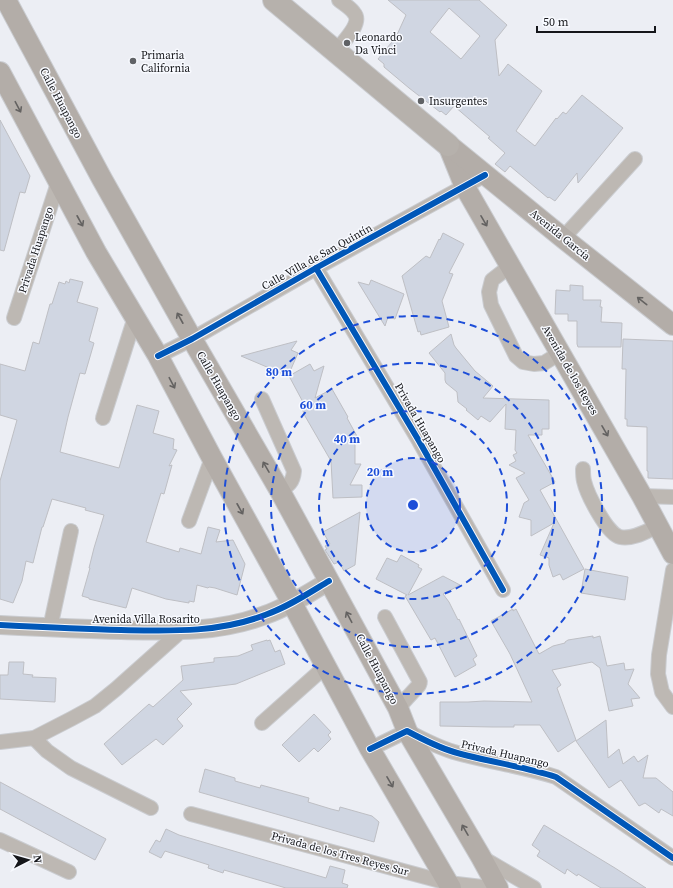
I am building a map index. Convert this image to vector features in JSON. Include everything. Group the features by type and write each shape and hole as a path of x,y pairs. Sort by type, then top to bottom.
{"main road":[{"name":"Calle Huapango","path":"6,0 102,178 330,581 398,708 407,731 498,888"},
{"name":"Avenida García","path":"274,0 485,176 673,325"},
{"path":"0,72 96,252 158,356 370,748 449,885"},
{"name":"Avenida García","path":"448,144 465,187"},
{"name":"Avenida de los Reyes","path":"465,187 642,496 673,554"}],"street":[{"path":"336,51 356,25 357,19 355,13 339,0"},
{"path":"563,238 635,159"},
{"name":"Calle Villa de San Quintín","path":"158,356 192,339 316,268 485,176"},
{"name":"Privada Huapango","path":"14,318 58,183"},
{"path":"510,266 492,280 489,292 491,305 516,356 523,362 534,364 544,363 560,353"},
{"name":"Privada Huapango","path":"316,268 419,441 503,590"},
{"path":"103,418 135,317"},
{"path":"262,399 294,471 291,484 280,491"},
{"path":"189,521 212,458"},
{"path":"583,469 584,482 592,503 611,530 620,537 632,537 658,526"},
{"path":"642,496 673,497"},
{"path":"50,628 71,531"},
{"path":"673,570 658,655 658,674 662,692 673,707"},
{"name":"Avenida Villa Rosarito","path":"0,625 50,628 181,631 210,629 265,615 292,603 330,581"},
{"path":"385,617 420,682 398,708"},
{"path":"0,742 34,738 94,706 116,690 181,631"},
{"path":"262,723 326,666"},
{"path":"370,748 407,731"},
{"name":"Privada Huapango","path":"407,731 432,744 456,753 556,776 673,858"},
{"path":"34,738 47,751 70,768 151,808"},
{"name":"Privada de los Tres Reyes Sur","path":"191,814 449,885 491,888"},
{"path":"0,840 68,872"},
{"path":"481,857 534,888"}],"building":[{"path":"388,0 479,0 507,25 495,40 499,76 508,64 542,91 516,131 535,146 556,118 557,119 563,112 566,114 582,95 623,128 578,183 577,173 555,201 549,197 548,198 510,166 505,172 495,164 505,153 488,138 490,137 454,106 446,115 441,111 440,112 384,67 384,64 378,59 396,37 406,15","holes":["449,8 480,36 461,59 430,32"]},
{"path":"0,120 30,176 25,193 20,192 4,251 0,250"},
{"path":"443,233 464,244 449,273 453,274 442,301 449,327 421,335 420,331 418,332 402,276 426,256 430,258"},
{"path":"70,279 83,282 77,302 98,308 89,341 94,343 85,374 80,373 60,452 119,468 137,405 159,411 153,433 174,439 173,449 177,450 169,466 172,465 164,494 161,493 146,542 179,552 180,548 201,554 208,527 220,530 216,542 233,540 245,564 237,595 215,588 197,585 194,602 189,601 189,603 166,599 132,588 126,608 82,596 104,515 85,510 86,508 52,499 42,527 33,563 26,561 22,581 13,603 0,599 0,481 17,420 0,415 0,364 25,371 33,342 39,344 50,304 52,304 59,282 65,284 66,281 69,283"},
{"path":"371,280 404,294 395,319 388,317 385,326 358,282 369,285"},
{"path":"570,285 583,286 583,300 601,300 601,322 622,323 621,347 578,347 577,321 568,321 568,314 555,314 556,290 570,291"},
{"path":"451,334 456,348 475,371 493,386 483,398 549,400 549,429 542,429 542,435 528,435 555,482 540,490 584,569 563,580 560,574 553,577 549,565 549,558 540,555 554,523 531,536 531,520 519,517 524,503 529,500 516,478 525,473 509,465 516,461 513,455 517,453 515,450 516,430 505,429 506,404 490,422 481,416 478,420 458,402 457,392 446,383 445,373 429,353"},
{"path":"623,339 673,341 673,479 648,478 647,427 627,426 627,419 625,419 626,369 622,369"},
{"path":"297,341 291,350 298,353 288,376 241,356"},
{"path":"310,364 314,371 324,366 315,398 332,389 358,438 352,441 355,445 355,464 361,464 350,485 362,485 362,497 333,498 331,461 305,416 301,406 304,404 289,376"},
{"path":"360,512 355,565 344,571 339,562 334,564 325,550 327,549 325,546 330,544 323,532"},
{"path":"401,555 419,565 418,567 422,569 408,595 443,576 460,585 443,594 458,620 459,619 477,656 473,659 476,665 455,677 435,638 431,640 405,596 407,595 376,579 387,558 397,562"},
{"path":"585,569 628,577 625,600 581,593"},
{"path":"513,609 513,611 516,609 539,654 553,646 565,643 568,640 600,636 607,666 624,663 625,670 634,669 628,684 640,698 631,699 633,706 609,711 600,668 592,662 552,670 561,685 557,688 576,740 558,752 540,725 514,725 514,727 440,726 440,702 532,702 510,654 491,621"},
{"path":"270,640 275,652 280,650 285,664 236,684 180,691 192,704 177,719 183,726 163,745 156,739 122,765 104,744 149,704 153,707 183,680 181,666 214,662 214,658 238,656 253,650 251,645"},
{"path":"9,662 24,662 23,674 33,675 32,677 56,678 55,702 0,699 0,675 8,675"},
{"path":"314,714 331,732 328,735 331,739 318,752 314,748 299,762 282,745"},
{"path":"606,720 608,758 619,749 623,764 634,756 638,762 648,755 643,778 656,778 673,792 673,816 661,809 659,813 645,803 639,806 621,780 609,788 576,741"},
{"path":"205,769 235,778 235,781 260,788 261,785 309,798 308,802 331,809 339,811 340,807 372,816 379,822 374,842 199,792"},
{"path":"0,782 106,839 95,860 0,809"},
{"path":"544,825 646,888 601,888 578,874 577,876 567,869 565,874 537,856 540,851 532,845"},
{"path":"166,829 179,835 326,878 330,866 345,870 342,883 348,885 347,888 286,888 224,870 223,873 208,868 209,865 165,851 161,858 149,852 156,840 160,842"}],"cycle path":[{"path":"158,356 192,339 316,268 485,175"},
{"path":"316,268 419,441 503,590"},
{"path":"0,625 76,629 139,630 194,630 212,628 248,621 274,612 298,600 329,581"},
{"path":"370,749 407,731 424,740 454,752 556,777 673,858"}],"place":[{"name":"Leonardo Da Vinci","path":"347,43"},
{"name":"Primaria California","path":"133,61"},
{"name":"Insurgentes","path":"421,101"}]}
